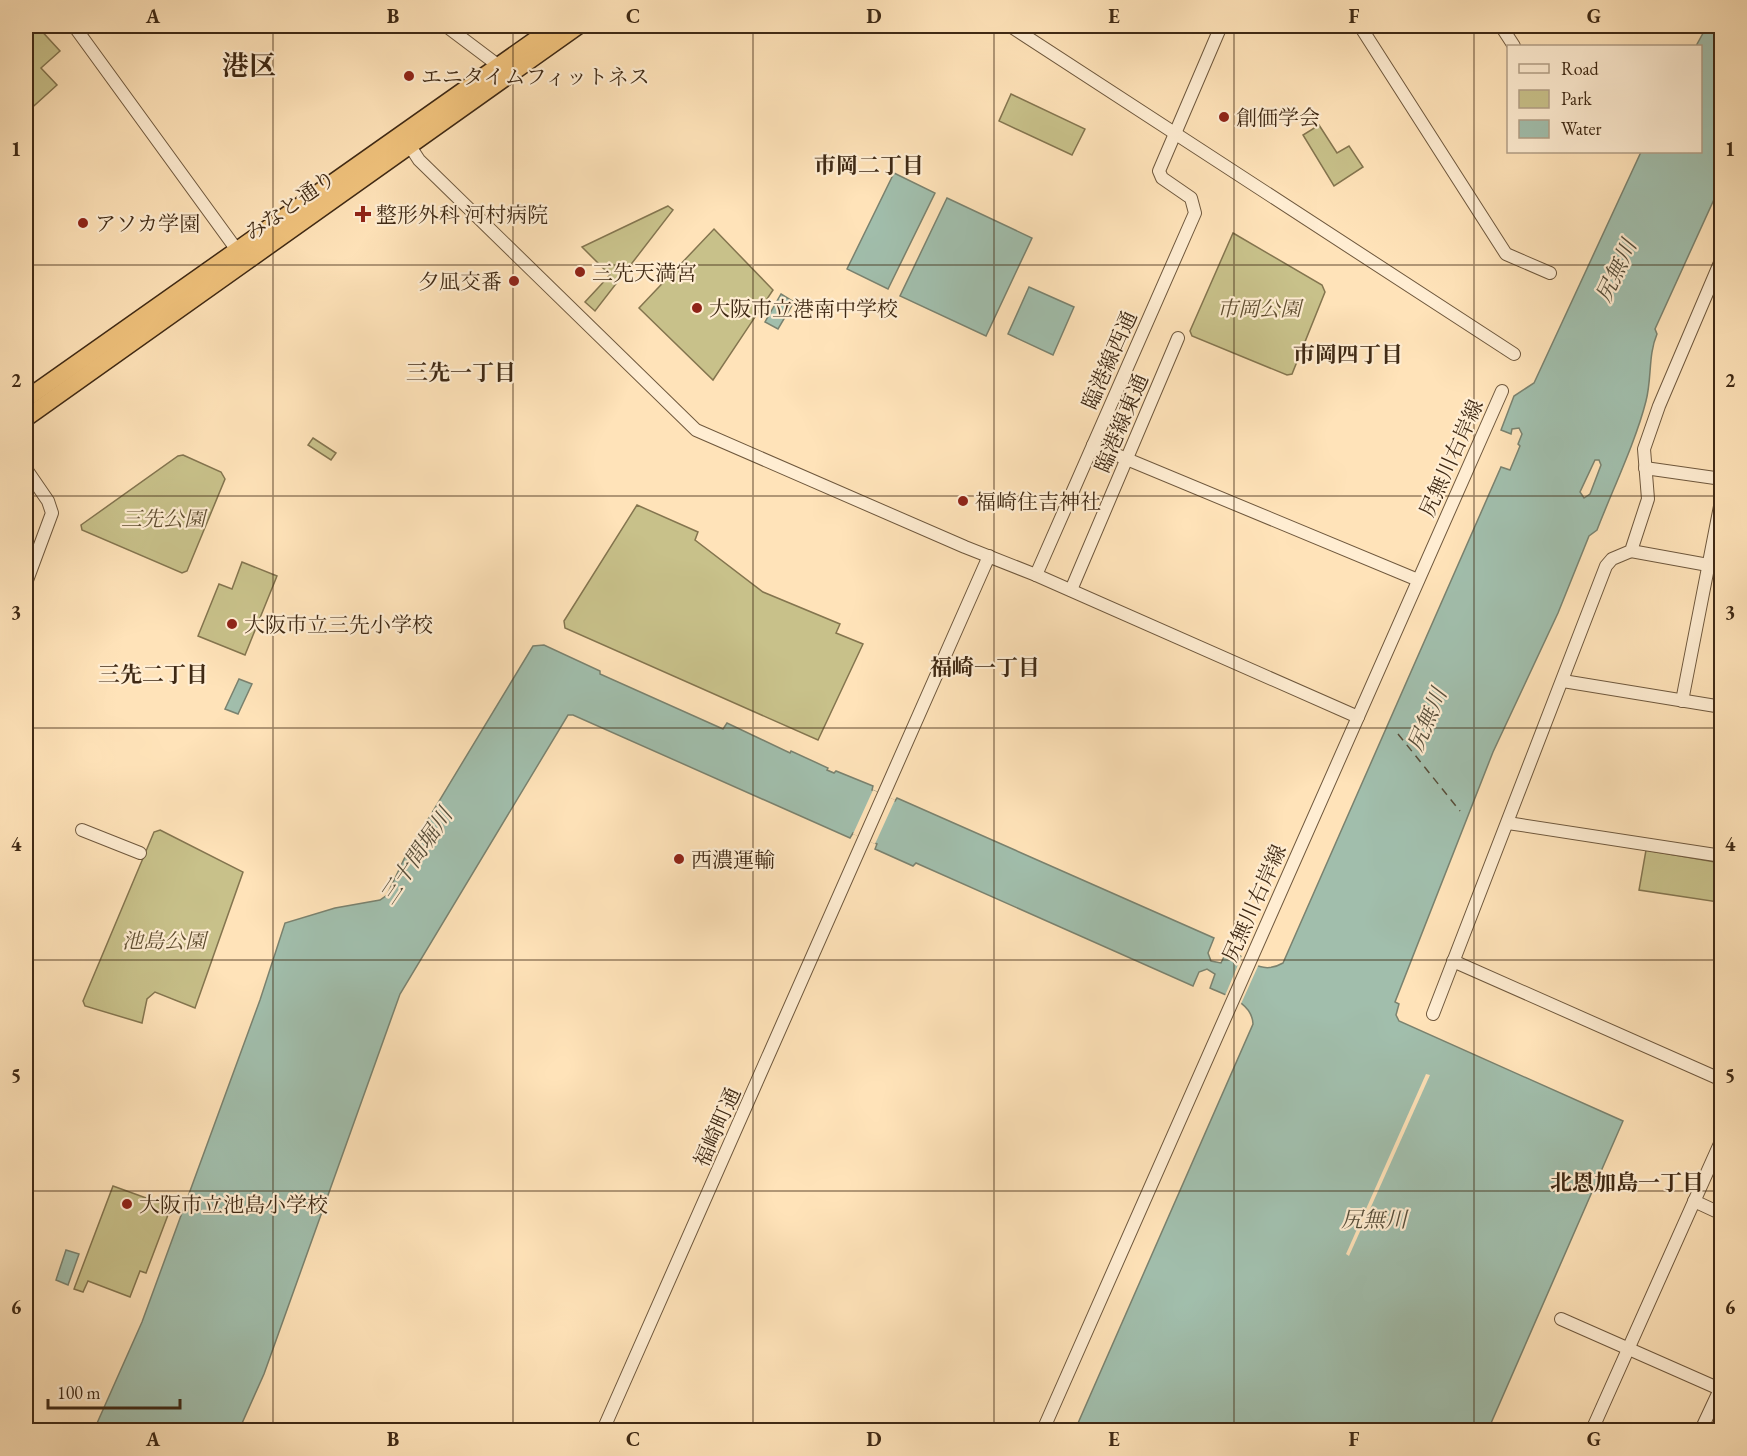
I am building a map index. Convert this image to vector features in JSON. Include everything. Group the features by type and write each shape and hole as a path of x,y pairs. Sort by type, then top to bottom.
{"highway":[{"name":"みなと通り","path":"26,399 241,256 406,140 505,69 555,26"},
{"name":"みなと通り","path":"505,69 578,26"},
{"name":"みなと通り","path":"26,418 241,256"}],"street":[{"path":"74,26 241,256"},
{"path":"446,26 505,69"},
{"path":"1010,26 1514,354"},
{"path":"1174,134 1221,26"},
{"path":"1360,26 1506,254 1550,273"},
{"path":"1501,26 1513,45"},
{"name":"臨港線西通","path":"1036,574 1195,213 1191,198 1159,174 1160,166 1174,134"},
{"path":"406,140 432,173 696,430 1036,574 1358,717"},
{"path":"1631,551 1648,498 1644,449 1659,406 1722,258"},
{"name":"臨港線東通","path":"1071,590 1178,338"},
{"name":"尻無川右岸線","path":"1043,1431 1502,391"},
{"path":"1093,445 1418,580"},
{"path":"1645,468 1722,479"},
{"path":"26,470 48,501 52,513 26,583"},
{"path":"1682,701 1722,496"},
{"path":"1433,1014 1606,566 1612,559 1631,551 1708,565"},
{"name":"福崎町通","path":"603,1431 989,556"},
{"path":"1563,681 1722,706"},
{"path":"1508,823 1722,856"},
{"path":"82,830 140,853"},
{"path":"1453,961 1722,1080"},
{"path":"1592,1431 1722,1139"},
{"path":"1694,1202 1722,1214"},
{"path":"1561,1319 1721,1388 1701,1431"}],"green space":[{"path":"31,26 37,26 60,51 41,68 57,85 26,113 26,30"},
{"path":"1011,94 1085,129 1072,155 999,121"},
{"path":"1319,125 1337,153 1349,146 1363,167 1334,186 1303,135"},
{"path":"668,206 673,210 595,311 585,302 610,275 582,247"},
{"path":"714,229 773,290 713,380 639,308"},
{"name":"市岡公園","path":"1233,233 1322,285 1325,292 1292,374 1287,375 1192,336 1190,331"},
{"path":"313,438 336,453 331,460 308,445"},
{"name":"三先公園","path":"183,455 221,472 225,479 187,571 182,573 82,530 81,525 178,456"},
{"path":"637,505 698,532 695,540 763,592 840,624 836,633 863,644 818,740 565,628 564,621"},
{"path":"242,562 277,576 245,655 198,636 219,584 232,589"},
{"name":"池島公園","path":"160,830 243,872 195,1008 155,992 147,999 142,1023 85,1006 83,1001 154,832"},
{"path":"1646,850 1721,863 1718,902 1639,890"},
{"path":"113,1186 171,1207 146,1273 140,1271 130,1297 88,1281 83,1292 74,1289"}],"water":[{"name":"尻無川","path":"1707,26 1721,26 1721,184 1655,329 1657,334 1652,350 1648,392 1630,449 1597,530 1589,536 1558,613 1493,752 1395,1002 1399,1004 1396,1015 1399,1021 1623,1121 1488,1430 1075,1430 1253,1024 1248,1010 1238,1001 1210,988 1215,974 1207,969 1199,972 1193,986 916,863 913,866 875,849 877,844 853,833 850,838 573,715 568,715 400,994 264,1374 239,1430 94,1430 142,1322 260,1000 285,923 335,908 380,900 387,895 404,859 533,646 544,645 600,671 600,674 723,729 727,723 828,768 827,770 834,773 836,771 873,786 872,790 895,801 897,798 1214,938 1208,953 1211,961 1221,963 1228,948 1261,967 1275,967 1283,963 1501,467 1510,470 1520,446 1518,444 1522,434 1519,428 1512,429 1511,434 1501,430 1514,396 1534,383 1641,153 1702,153 1702,45 1697,45","holes":["1595,460 1599,460 1601,465 1590,494 1584,498 1580,492"]},
{"path":"894,173 935,193 888,289 847,269"},
{"path":"947,198 1032,238 986,336 900,296"},
{"path":"1029,287 1074,307 1053,355 1008,334"},
{"path":"781,294 794,302 778,329 765,322"},
{"path":"239,679 252,684 238,714 225,709"},
{"path":"66,1250 79,1254 68,1285 56,1280"}],"pier":[{"path":"873,790 895,800 875,844 853,834"},
{"path":"1243,953 1259,964 1240,1006 1224,998"},
{"path":"1426,1074 1430,1075 1349,1256 1346,1254"}],"ferry route":[{"path":"1398,734 1460,811"}],"place":[{"name":"エニタイムフィットネス","path":"409,76"},
{"name":"創価学会","path":"1224,117"},
{"name":"整形外科 河村病院","path":"363,214"},
{"name":"アソカ学園","path":"83,223"},
{"name":"三先天満宮","path":"580,272"},
{"name":"夕凪交番","path":"514,281"},
{"name":"大阪市立港南中学校","path":"697,308"},
{"name":"福崎住吉神社","path":"963,501"},
{"name":"大阪市立三先小学校","path":"232,624"},
{"name":"西濃運輸","path":"679,859"},
{"name":"大阪市立池島小学校","path":"127,1204"}],"district":[{"name":"港区","path":"249,65"},
{"name":"市岡二丁目","path":"869,165"},
{"name":"市岡四丁目","path":"1348,354"},
{"name":"三先一丁目","path":"461,372"},
{"name":"福崎一丁目","path":"985,667"},
{"name":"三先二丁目","path":"153,674"},
{"name":"北恩加島一丁目","path":"1627,1182"}],"water label":[{"name":"三十間堀川","path":"416,856"}]}
